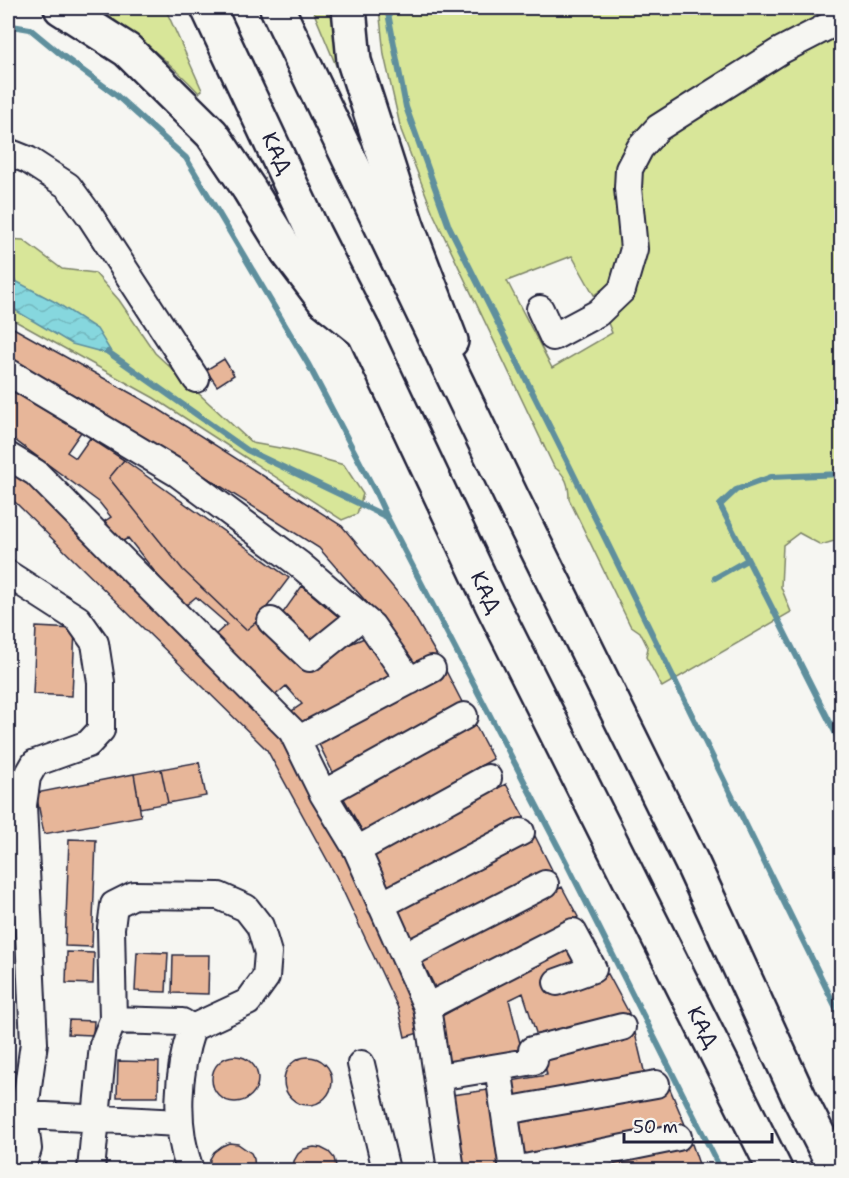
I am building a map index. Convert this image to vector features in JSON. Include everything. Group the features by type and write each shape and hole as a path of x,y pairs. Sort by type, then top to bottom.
{"main road":[{"path":"61,8 127,50 212,134 287,250 324,300 364,332"},
{"name":"КАД","path":"208,8 491,602 775,1170"},
{"path":"277,8 511,496 693,865 798,1097 836,1170"},
{"path":"349,8 354,62 407,226 511,496"}],"lane":[{"path":"540,309 553,337 598,313 622,290 634,249 628,188 629,169 640,148 657,128 780,51 842,19"},
{"path":"8,152 28,160 68,186 196,379"},
{"path":"8,372 177,473 299,564 372,626 410,681"},
{"path":"8,456 36,473 292,731 323,794 357,850 428,1007 451,1170"},
{"path":"8,574 78,619 95,643 101,682 100,730 88,744 35,763 27,777 23,805 34,1043 16,1115 28,1149 21,1170"},
{"path":"271,621 310,658 361,617"},
{"path":"297,740 432,669"},
{"path":"323,794 464,716"},
{"path":"357,850 488,778"},
{"path":"381,905 521,832"},
{"path":"405,956 545,884"},
{"path":"91,1170 94,1118 103,1045 114,1020 111,927 114,905 134,895 219,896 246,908 260,926 268,953 266,977 248,1002 192,1028 184,1053 179,1123 190,1170"},
{"path":"428,1007 573,932 593,969 557,982"},
{"path":"114,1020 182,1022 192,1028"},
{"path":"438,1077 534,1061 532,1050 622,1027"},
{"path":"361,1064 386,1170"},
{"path":"498,1067 514,1170 678,1137"},
{"path":"505,1111 656,1084"},
{"path":"16,1115 179,1123"}],"green space":[{"path":"98,8 165,8 202,90 199,93 151,48"},
{"path":"312,8 333,8 337,57 342,80"},
{"path":"379,8 841,8 649,123 626,153 621,181 624,246 615,280 594,295 572,256 507,281 552,368 612,333 606,318 612,314 637,280 644,237 637,180 644,159 662,136 779,62 817,42 841,34 841,539 821,545 799,533 783,545 781,587 791,612 662,687 646,657 648,648 640,632 630,625 569,499 566,481 554,467 433,213 401,130 384,55"},
{"path":"8,239 23,240 62,269 95,273 119,300 155,353 252,443 291,450 344,465 363,494 357,514 342,520 154,398 8,317"}],"water":[{"path":"8,277 57,303 97,329 113,355 72,344 8,306"}],"building":[{"path":"8,325 152,405 342,526 407,604 438,657 412,672 383,621 319,548 136,433 8,360"},
{"path":"224,359 234,375 217,386 206,370"},
{"path":"8,388 81,432 67,452 76,458 90,438 124,460 109,478 183,570 246,630 255,623 302,669 333,651 374,634 401,680 305,731 289,713 302,704 286,686 272,698 214,636 227,624 196,597 185,606 128,538 120,543 105,521 111,517 99,502 8,435"},
{"path":"124,460 289,578 255,623 246,630 183,570 109,478"},
{"path":"8,469 29,482 115,573 278,729 357,868 421,1017 422,1032 405,1037 399,1010 336,876 267,750 8,497"},
{"path":"302,586 341,619 317,646 280,617"},
{"path":"36,627 75,629 72,696 33,694"},
{"path":"446,671 464,706 334,775 317,740"},
{"path":"474,723 493,759 363,832 342,795"},
{"path":"199,762 206,796 168,803 161,769"},
{"path":"161,769 168,803 140,808 134,774"},
{"path":"134,774 141,816 44,834 36,793"},
{"path":"506,784 525,819 389,888 370,852"},
{"path":"535,836 552,870 410,941 394,910"},
{"path":"69,839 96,840 92,947 65,946"},
{"path":"562,887 578,917 439,995 422,961"},
{"path":"572,945 580,960 545,981 548,994 608,974 629,1013 539,1042 523,993 509,1000 522,1051 463,1067 447,1061 438,1036 443,1029 440,1017"},
{"path":"67,952 94,953 93,984 66,983"},
{"path":"137,952 168,953 166,992 135,991"},
{"path":"173,955 209,955 208,994 172,993"},
{"path":"69,1020 94,1021 93,1035 68,1034"},
{"path":"635,1033 646,1079 510,1103 505,1082 547,1075 543,1057"},
{"path":"235,1056 251,1063 258,1079 251,1095 235,1102 219,1095 212,1079 219,1063"},
{"path":"308,1057 325,1064 332,1081 325,1098 308,1105 291,1098 284,1081 291,1064"},
{"path":"118,1061 159,1062 158,1097 117,1097"},
{"path":"670,1089 686,1127 516,1159 510,1122"},
{"path":"488,1090 490,1107 499,1106 508,1170 463,1170 452,1095"},
{"path":"229,1143 238,1144 251,1153 255,1170 209,1170 210,1159 214,1152"},
{"path":"692,1144 701,1170 563,1170"},
{"path":"314,1147 329,1152 334,1158 337,1170 293,1170 298,1154 304,1149"}],"waterway":[{"path":"387,8 406,107 448,224 842,1020"},
{"path":"8,30 12,26 30,29 116,95 186,158 308,364 566,862 721,1170"},
{"path":"108,352 247,450 387,517"},
{"path":"842,474 771,477 736,490 720,505 842,746"},
{"path":"715,578 747,560"}]}
